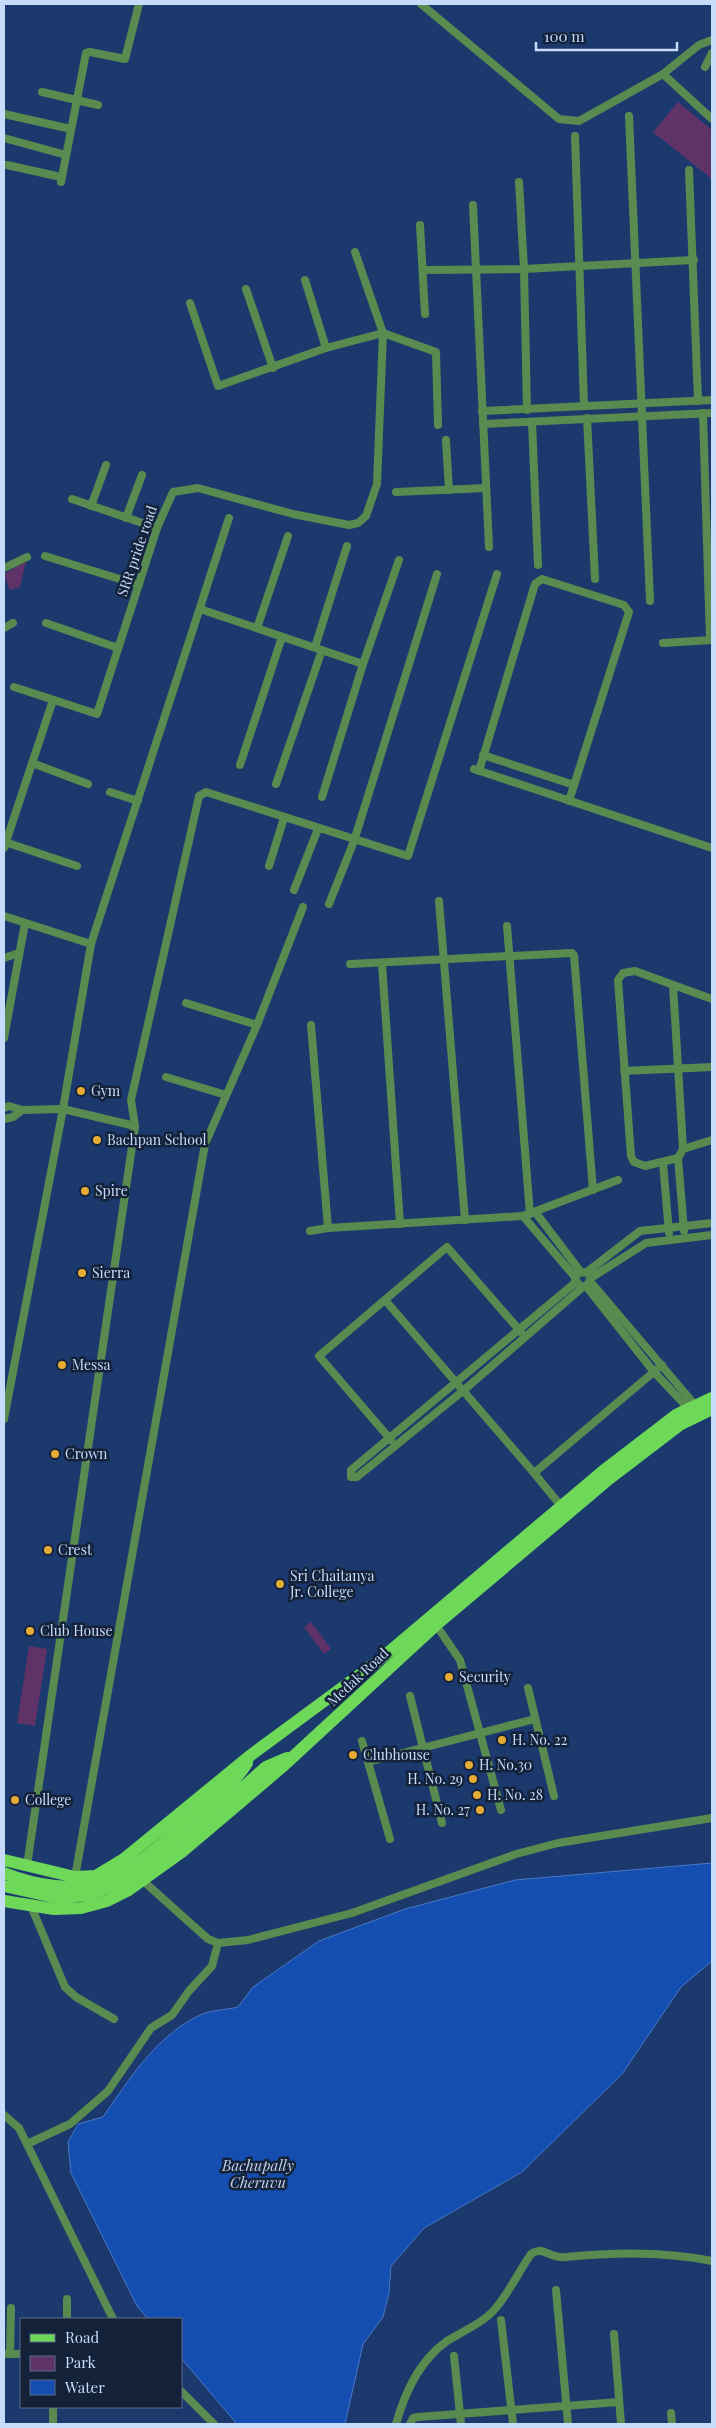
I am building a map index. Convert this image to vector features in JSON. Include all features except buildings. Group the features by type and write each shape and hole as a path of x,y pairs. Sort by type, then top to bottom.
{"main road":[{"name":"Medak Road","path":"4,1860 75,1877 96,1876 124,1859 251,1755 377,1662 561,1506 655,1430 692,1407 712,1398"},
{"name":"Medak Road","path":"4,1901 54,1909 81,1908 107,1901 127,1891 141,1879 183,1851 295,1756 436,1625 610,1479 681,1424 712,1409"},
{"path":"4,1874 56,1888 108,1880 129,1868 237,1780 251,1755"},
{"path":"4,1886 58,1898 86,1895 115,1886 193,1832 266,1766 295,1756"}],"street":[{"path":"7,165 61,180 86,54 90,52 125,59 139,4"},
{"path":"421,4 559,119 564,121 579,121 663,74 699,45 712,40"},
{"path":"705,67 712,53"},
{"path":"663,74 712,119"},
{"path":"42,92 98,105"},
{"path":"4,114 71,129"},
{"path":"629,116 650,600"},
{"path":"575,136 584,406"},
{"path":"4,138 66,155"},
{"path":"689,170 698,401"},
{"path":"519,182 524,270 527,410"},
{"path":"472,205 489,547"},
{"path":"420,225 425,314"},
{"path":"354,252 382,333"},
{"path":"423,270 524,270 694,260"},
{"path":"305,280 326,348"},
{"path":"246,289 273,368"},
{"path":"190,303 218,386 326,348 382,333 436,352 438,425"},
{"name":"SRR pride road","path":"14,687 97,714 157,528 173,492 198,488 293,514 349,525 358,523 366,516 377,484 382,333"},
{"path":"482,411 712,400"},
{"path":"663,643 711,640 703,413"},
{"path":"483,424 712,413"},
{"path":"587,418 595,579"},
{"path":"532,422 538,565"},
{"path":"446,440 449,490"},
{"path":"91,506 106,465"},
{"path":"126,518 142,475"},
{"path":"396,492 486,488"},
{"path":"72,499 157,528"},
{"path":"4,1418 63,1109 91,944 229,518"},
{"path":"257,628 288,536"},
{"path":"276,784 318,649 347,546"},
{"path":"45,556 139,585"},
{"path":"4,568 27,557"},
{"path":"322,797 363,664 399,560"},
{"path":"329,904 354,840 437,574"},
{"path":"27,1866 135,1126 131,1100 199,796 206,792 408,856 497,574"},
{"path":"569,801 629,612 624,605 542,579 535,584 483,755 476,770 569,801 712,848"},
{"path":"200,609 363,664"},
{"path":"4,628 13,623"},
{"path":"46,623 118,648"},
{"path":"240,765 282,636"},
{"path":"53,700 5,845 77,866"},
{"path":"483,755 574,785"},
{"path":"32,763 88,784"},
{"path":"110,792 138,801"},
{"path":"269,866 284,818"},
{"path":"294,890 318,829"},
{"path":"439,901 465,1220"},
{"path":"75,1877 205,1144 257,1025 302,907"},
{"path":"4,916 91,944"},
{"path":"4,1038 25,922"},
{"path":"507,926 530,1215 662,1366 692,1407"},
{"path":"350,964 382,964 568,952 574,955 593,1190"},
{"path":"4,958 19,953"},
{"path":"382,964 400,1224"},
{"path":"678,1158 664,1163 638,1165 631,1156 619,976 623,973 635,972 712,999"},
{"path":"673,985 683,1148 678,1158 685,1238"},
{"path":"186,1003 257,1025"},
{"path":"311,1025 328,1228"},
{"path":"624,1071 712,1067"},
{"path":"166,1077 226,1095"},
{"path":"4,1108 9,1106 22,1110 63,1109 135,1126"},
{"path":"4,1119 13,1117 22,1110"},
{"path":"683,1148 712,1140"},
{"path":"664,1163 669,1240"},
{"path":"310,1231 328,1228 530,1215 618,1180"},
{"path":"530,1215 584,1279 654,1372 692,1407"},
{"path":"712,1223 640,1231 351,1470 351,1477 357,1477 526,1338 584,1279 646,1242 712,1235"},
{"path":"396,1445 319,1356 447,1247 526,1338"},
{"path":"385,1300 458,1382 561,1506"},
{"path":"534,1474 662,1366"},
{"path":"436,1625 460,1660 501,1810"},
{"path":"528,1688 554,1796"},
{"path":"410,1696 442,1823"},
{"path":"368,1762 535,1719"},
{"path":"362,1741 390,1839"},
{"path":"141,1879 208,1939 218,1943 248,1940 352,1913 516,1854 550,1845 712,1818"},
{"path":"30,1906 65,1987 76,1997 114,2019"},
{"path":"26,2144 70,2124 108,2090 151,2028 172,2015 212,1966 218,1943"},
{"path":"4,2114 19,2128 113,2318"},
{"path":"396,2424 412,2381 426,2361 446,2342 495,2310 530,2254 536,2250 557,2258 593,2254 652,2254 690,2256 712,2261"},
{"path":"556,2290 568,2424"},
{"path":"67,2299 67,2318"},
{"path":"10,2308 7,2354 20,2354"},
{"path":"501,2320 513,2424"},
{"path":"614,2334 622,2424"},
{"path":"454,2356 461,2424"},
{"path":"182,2392 214,2424"},
{"path":"410,2424 413,2418 619,2402"},
{"path":"52,2424 53,2408"},
{"path":"671,2413 672,2424"}],"green space":[{"path":"678,102 712,130 712,179 653,132"},
{"path":"26,561 20,587 10,590 4,574"},
{"path":"311,1622 331,1649 324,1654 304,1627"},
{"path":"29,1646 47,1649 35,1726 17,1723"}],"water":[{"name":"Bachupally Cheruvu","path":"712,1863 712,1961 681,1987 622,2074 522,2172 424,2228 391,2266 389,2293 383,2317 363,2344 345,2424 237,2424 182,2359 182,2318 147,2318 137,2306 71,2173 68,2142 78,2124 103,2117 145,2059 170,2034 200,2015 238,2007 253,1987 319,1941 405,1909 515,1880"}],"place":[{"name":"Gym","path":"81,1091"},
{"name":"Bachpan School","path":"97,1140"},
{"name":"Spire","path":"85,1191"},
{"name":"Sierra","path":"82,1273"},
{"name":"Messa","path":"62,1365"},
{"name":"Crown","path":"55,1454"},
{"name":"Crest","path":"48,1550"},
{"name":"Sri Chaitanya Jr. College","path":"280,1584"},
{"name":"Club House","path":"30,1631"},
{"name":"Security","path":"449,1677"},
{"name":"H. No. 22","path":"502,1740"},
{"name":"Clubhouse","path":"353,1755"},
{"name":"H. No.30","path":"469,1765"},
{"name":"H. No. 29","path":"473,1779"},
{"name":"H. No. 28","path":"477,1795"},
{"name":"College","path":"15,1800"},
{"name":"H. No. 27","path":"480,1810"}]}
